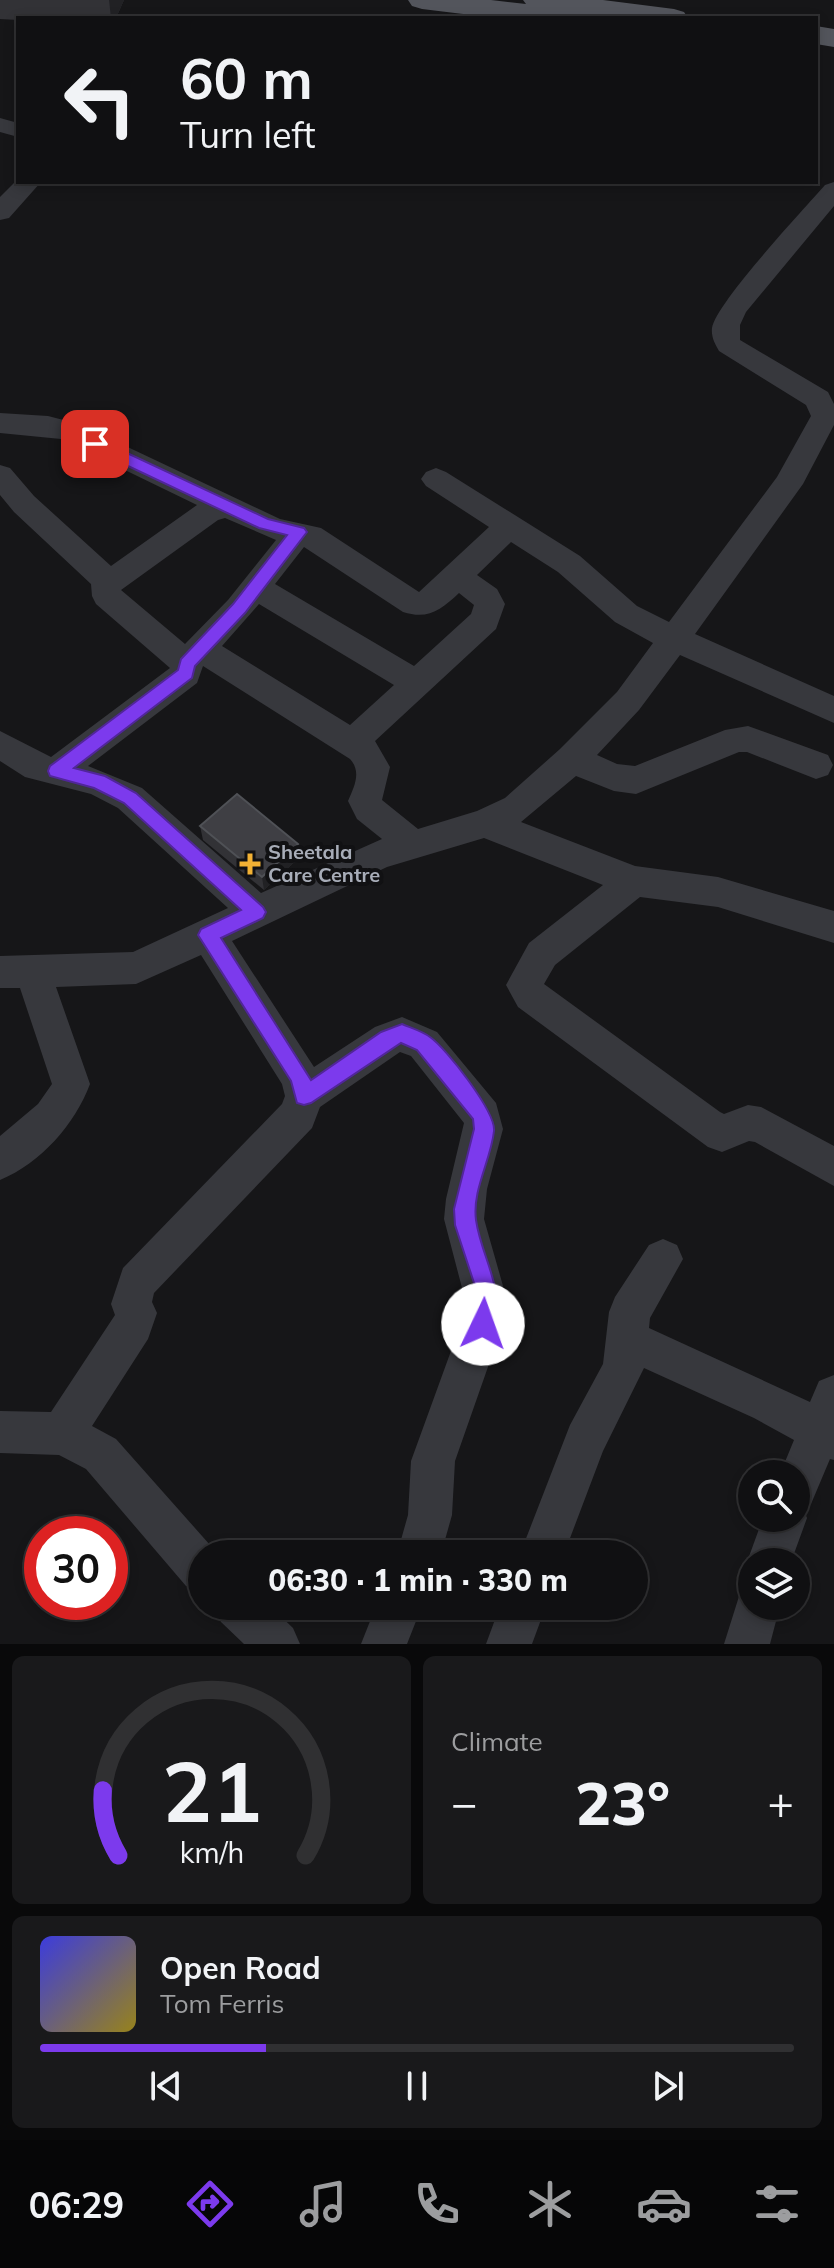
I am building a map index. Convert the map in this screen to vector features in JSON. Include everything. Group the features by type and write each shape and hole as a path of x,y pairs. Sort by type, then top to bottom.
{"main road":[{"path":"422,0 549,16"},
{"path":"537,0 659,16"}],"street":[{"path":"0,212 27,184"},
{"path":"0,1161 57,1111 67,1098 71,1084 12,969 136,968 379,855 485,823 517,808 572,759 628,701 826,436 825,416 818,399 729,345 724,334 725,323 736,306 834,190"},
{"path":"0,423 48,426 69,431 274,529 299,532 414,604 429,603 509,526"},
{"path":"0,475 24,504 108,581"},
{"path":"436,479 569,564 626,614 834,710"},
{"path":"227,507 208,512 108,581 107,596 194,656 352,743 372,758 376,768 365,801 369,809 413,845"},
{"path":"57,771 186,674 194,656 299,532"},
{"path":"352,743 485,620 490,604 486,597 457,576"},
{"path":"255,587 417,683"},
{"path":"572,759 614,777 636,780 737,739 748,739 816,765"},
{"path":"0,744 37,767 98,782 130,798 257,912"},
{"path":"485,823 634,881 718,892 834,927"},
{"path":"634,881 542,954 524,985 531,995 706,1125 722,1134 748,1123 761,1125 834,1167"},
{"path":"62,1434 133,1324 136,1313 131,1304 132,1292 137,1282 298,1115 304,1096 300,1078 208,935"},
{"path":"304,1096 388,1039 402,1034 424,1044 482,1116 484,1129 464,1209 466,1225 486,1286 488,1307 433,1461 430,1515 423,1540"},
{"path":"547,1540 585,1440 623,1368 629,1340 627,1326 630,1312 663,1259"},
{"path":"629,1340 769,1403 829,1421 810,1460"},
{"path":"0,1432 62,1434 101,1454 188,1554"},
{"path":"252,1620 277,1644"},
{"path":"384,1644 393,1620"},
{"path":"509,1644 518,1620"},
{"path":"747,1644 753,1620"}],"building":[{"path":"237,794 298,844 262,877 200,826"}],"place":[{"name":"Sheetala Care Centre","path":"250,864"}],"route":[{"path":"95,444 274,529 299,532 239,608 187,664 186,674 57,771 98,782 130,798 257,912 208,935 300,1078 304,1096 388,1039 402,1034 424,1044 474,1104 482,1116 484,1129 464,1209 466,1225 486,1286 488,1307 483,1324"}]}
